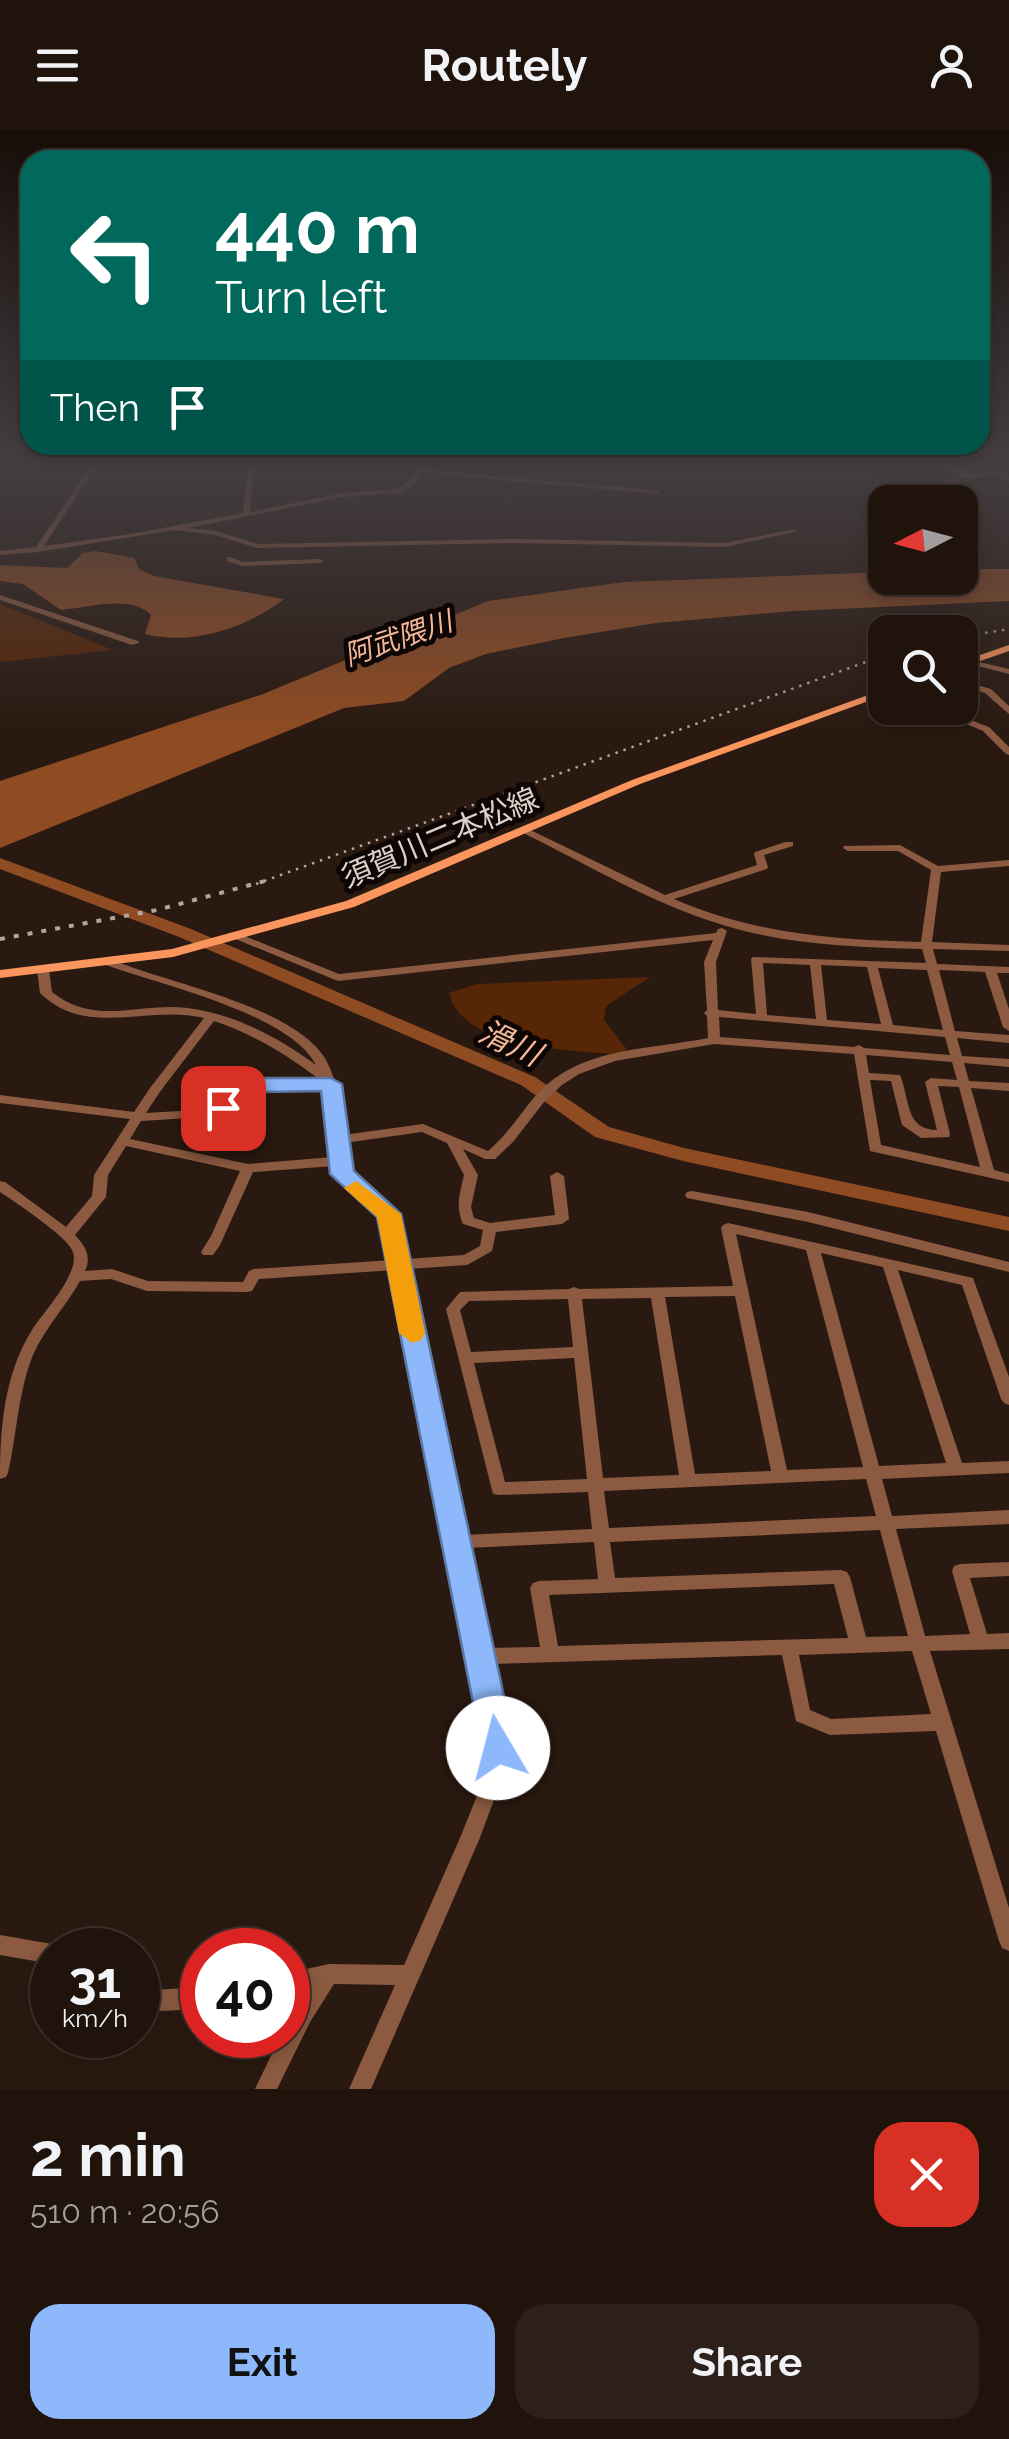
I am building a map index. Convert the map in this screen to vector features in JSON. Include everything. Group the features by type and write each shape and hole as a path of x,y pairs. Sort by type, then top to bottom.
{"main road":[{"path":"978,658 1009,648"},
{"name":"須賀川二本松線","path":"5,972 110,963 185,950 396,888 636,782 868,698"}],"street":[{"path":"0,553 33,550"},
{"path":"269,563 272,550"},
{"path":"230,559 242,564 320,561"},
{"path":"0,597 135,643"},
{"path":"978,666 1009,672"},
{"path":"978,688 988,690 1009,711"},
{"path":"976,725 986,729 1009,752"},
{"path":"524,830 727,923 816,939 1009,948"},
{"path":"667,898 763,866 760,854 788,844"},
{"path":"848,848 900,848 936,869 1009,863"},
{"path":"936,869 933,916 926,944 988,1174"},
{"path":"714,1040 710,962 727,923"},
{"path":"234,937 338,978 719,936"},
{"path":"762,1018 757,960 1009,970"},
{"path":"815,962 822,1023"},
{"path":"110,963 216,998 283,1028 327,1065 346,1180 388,1214 454,1542 497,1724 494,1776 360,2089"},
{"path":"872,964 888,1029"},
{"path":"990,969 1009,1027"},
{"path":"43,970 46,993 69,1010 110,1014 175,1010 212,1016 268,1039 331,1083"},
{"path":"710,1013 1009,1039"},
{"path":"67,1234 98,1197 101,1174 142,1117 154,1091 212,1016"},
{"path":"337,1140 422,1128 490,1156 550,1088 592,1064 714,1040 1009,1062"},
{"path":"859,1049 875,1148 1009,1178"},
{"path":"863,1076 896,1078 908,1126 920,1134 944,1134 931,1082 1009,1087"},
{"path":"0,1099 142,1117 218,1113 230,1094 258,1085 331,1083"},
{"path":"450,1140 468,1163 471,1175 464,1207 468,1221 490,1228 562,1218 557,1176"},
{"path":"125,1142 248,1168 340,1161"},
{"path":"208,1252 218,1241 225,1211 248,1168"},
{"path":"0,1185 67,1234 79,1248 82,1262 78,1276 32,1342 13,1393 0,1472"},
{"path":"692,1195 808,1217 1009,1267"},
{"path":"78,1276 112,1274 147,1286 186,1283 247,1287 254,1274 467,1260 487,1248 490,1228"},
{"path":"780,1477 728,1228 968,1281 1009,1399"},
{"path":"812,1247 919,1645 1009,1941"},
{"path":"889,1264 956,1470"},
{"path":"574,1292 607,1585"},
{"path":"657,1292 688,1480"},
{"path":"740,1292 465,1296 452,1309 500,1489 1009,1467"},
{"path":"465,1358 581,1352"},
{"path":"454,1542 1009,1517"},
{"path":"980,1642 960,1571 1009,1569"},
{"path":"550,1654 538,1588 841,1577 860,1646"},
{"path":"483,1656 1009,1641"},
{"path":"789,1648 802,1716 830,1727 942,1722"},
{"path":"0,1945 30,1950"},
{"path":"310,1978 330,1974 409,1975"},
{"path":"266,2089 302,2014 330,1974"}],"shaded area":[{"path":"96,551 134,558 140,570 154,576 284,599 253,618 218,632 163,637 145,634 151,615 132,605 61,610 23,584 0,581 0,565 67,568 83,553"},
{"path":"978,569 1009,569 1009,601 793,611 656,623 486,654 449,668 404,701 344,708 0,848 0,781 263,694 488,601 624,582 868,573 868,595 978,595"},
{"path":"0,604 113,650 0,662"},
{"path":"650,977 606,1006 604,1020 632,1056 556,1049 500,1037 476,1027 459,1012 449,993 477,984"}],"waterway":[{"name":"滑川","path":"0,863 185,933 528,1081 602,1132 683,1154 1009,1224"}],"railway":[{"path":"978,634 1009,629"},
{"path":"262,882 868,661"},
{"path":"0,939 157,910 262,882"},
{"path":"256,884 262,882"}],"slow traffic":[{"path":"356,1188 388,1214 412,1333"}],"route":[{"path":"223,1108 230,1094 258,1085 331,1084 342,1174 388,1214 454,1542 483,1656 498,1748"}],"water label":[{"name":"阿武隈川","path":"398,638"}]}
